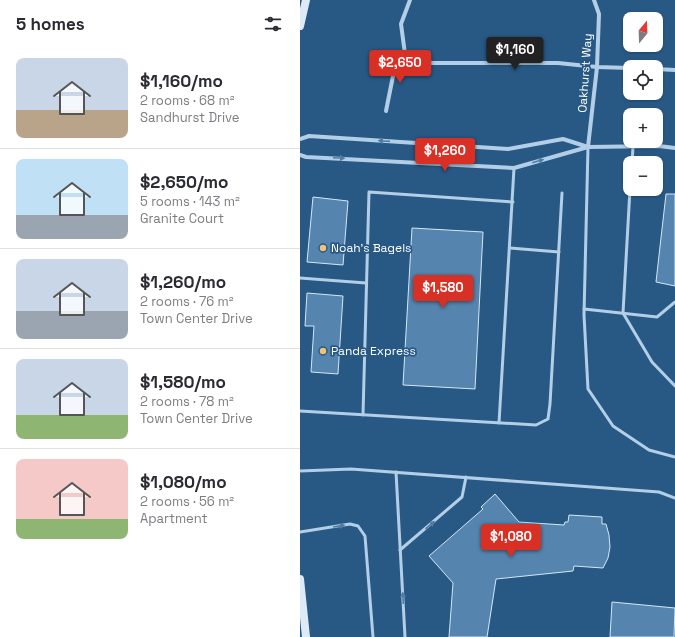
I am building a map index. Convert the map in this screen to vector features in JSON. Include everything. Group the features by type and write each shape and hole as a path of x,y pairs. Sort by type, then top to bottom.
{"main road":[{"path":"300,26 306,0"},
{"path":"300,579 306,637"}],"street":[{"path":"386,110 393,76 405,54 401,24 410,0"},
{"name":"Oakhurst Way","path":"588,147 597,67 598,14 594,0"},
{"path":"405,54 431,63 558,63 623,68"},
{"path":"663,70 675,70"},
{"path":"300,139 309,136 508,149 563,139 588,147"},
{"path":"663,146 675,148"},
{"path":"300,155 306,157 514,168 588,147 623,147"}],"lane":[{"path":"588,147 584,309 588,389 613,426 649,450 675,457"},
{"path":"499,423 514,168"},
{"path":"363,415 369,192 513,202"},
{"path":"300,411 536,426 548,419 562,193"},
{"path":"630,196 623,313 652,362 675,386"},
{"path":"510,248 559,252"},
{"path":"300,278 366,283"},
{"path":"584,309 657,317 675,302"},
{"path":"300,471 351,469 396,472 659,492 675,498"},
{"path":"396,472 405,637"},
{"path":"400,550 462,497 466,478"},
{"path":"300,532 350,524 358,526 365,536 373,637"}],"building":[{"path":"666,194 675,194 675,286 656,282"},
{"path":"313,197 348,201 343,265 307,262"},
{"path":"412,228 483,232 475,389 403,385"},
{"path":"307,293 343,296 338,374 311,372 314,326 305,326"},
{"path":"495,494 519,522 564,525 565,522 568,522 569,515 602,517 602,524 606,524 609,535 610,547 608,558 603,568 574,566 573,571 496,579 487,637 449,637 453,583 429,556 483,509 481,507"},
{"path":"612,602 675,608 674,637 610,637"}],"place":[{"name":"Noah's Bagels","path":"323,248"},
{"name":"Panda Express","path":"323,351"}]}
